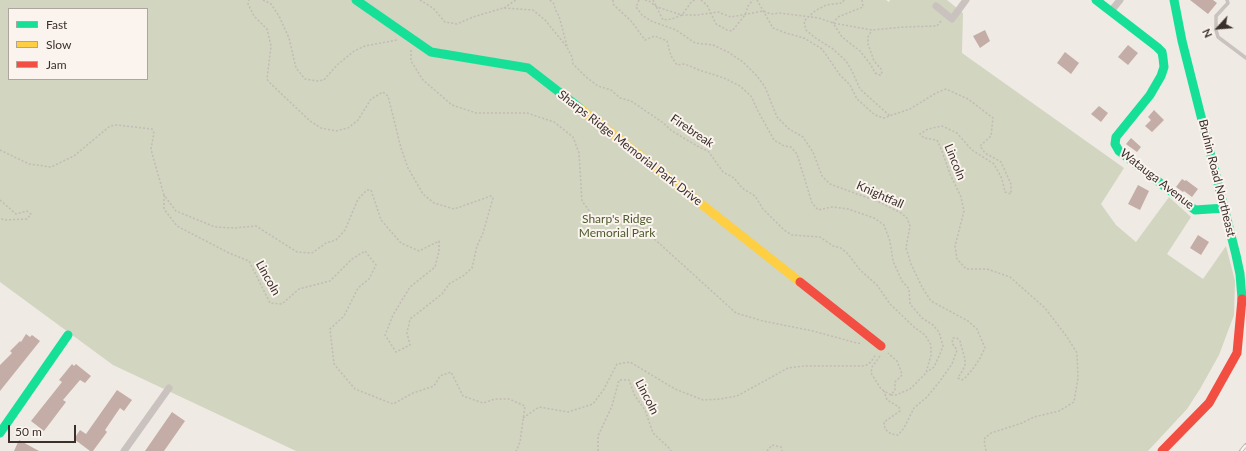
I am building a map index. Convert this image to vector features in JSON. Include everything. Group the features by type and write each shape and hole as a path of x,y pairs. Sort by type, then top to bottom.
{"street":[{"name":"Sharps Ridge Memorial Park Drive","path":"356,0 431,52 528,68 881,346"},
{"path":"936,6 952,20 966,0"},
{"path":"1096,0 1110,11 1120,0"},
{"name":"Bruhin Road Northeast","path":"1162,451 1209,403 1237,353 1242,294 1236,255 1182,41 1174,0"},
{"name":"Watauga Avenue","path":"1110,11 1157,47 1162,52 1164,58 1164,66 1161,76 1150,95 1116,137 1114,144 1118,151 1195,210 1225,208"},
{"path":"0,433 68,335"},
{"path":"124,451 169,388"}],"lane":[{"path":"1227,0 1228,3 1216,16 1216,30 1218,37 1246,58"}],"path":[{"path":"0,150 29,164 51,167 74,156 110,126 117,125 152,129 154,133 151,149 164,195 176,211 215,227 234,228 256,226 297,252 312,253 326,243 336,240 345,230 358,199 367,190 371,190 381,220 401,243 420,251 439,241 439,251 435,267 410,287 394,315 385,335 396,352 410,345 407,333 410,319 442,294 449,284 463,276 472,268 477,246 483,233 493,198 491,196 454,209 434,203 423,194 408,168 401,148 388,96 383,92 371,99 358,120 348,128 336,131 321,128 310,121 269,82 271,46 267,29 254,16 248,4 249,0"},
{"path":"263,0 270,4 279,16 289,38 296,68 305,79 317,81 324,80 354,51 411,38 411,61 423,80 452,105 476,113 527,113 554,122 574,137 579,153 582,201 593,216 640,226 736,313 763,321 813,331 853,342 881,346 897,361 902,375 895,382 895,390 891,395"},
{"name":"Firebreak","path":"420,0 433,8 445,22 457,24 473,17 503,8 533,10 545,20 567,47 572,57 573,64 586,77 598,86 611,90 620,98 631,101 662,122 672,131 698,147 708,151 723,172 734,178 742,188 754,196 763,209 784,230 792,235 820,237 833,246 841,248 848,254 860,270 877,285 890,304 914,327 925,335 931,346 931,355 926,373"},
{"path":"503,8 516,0"},
{"path":"550,0 554,4 559,16 567,47"},
{"path":"613,0 613,4 632,22 645,40 655,36 667,41 671,56 677,65 685,64 724,78 740,86 751,96 774,140 784,146 791,147 797,154 812,203 818,210 832,207 848,209 874,218 884,225 890,241 893,262 902,281 909,289 910,304 922,318 939,332 943,346 934,367 910,389 896,395 891,395 881,389 871,373 872,367 880,358 881,346"},
{"name":"Knightfall","path":"639,0 636,7 642,15 651,21 676,30 695,43 713,44 743,62 757,76 765,87 777,117 790,129 803,137 813,152 822,176 830,184 879,202 901,213 907,218 910,226 906,248 910,264 922,287 931,301 963,318 977,329 985,348 972,370 962,380 958,378 966,366 960,341 957,338 953,338 952,343 957,350 952,364 927,397 914,408 904,428 898,435 891,434 885,429 884,422 900,411 899,407 887,400 884,391"},
{"path":"645,0 657,7 682,15 697,15 718,12 731,17 763,11 771,14 780,13 818,18 833,23 872,30 937,26 941,23 941,19"},
{"path":"653,0 663,20 672,19 682,15 692,1 696,0"},
{"path":"701,0 707,6 716,24 732,31 745,15 748,6 754,0"},
{"path":"757,0 762,6 763,11 773,28 804,38 822,49 840,75 850,85 857,99 875,115 884,118 890,116 860,89 846,61 833,49 806,30 804,21 815,11 826,5 842,3 844,0"},
{"path":"833,23 838,17 863,6 862,0"},
{"path":"833,23 842,37 860,51 871,65 875,73 880,75 882,74 881,69 874,60 868,44 868,37 872,30"},
{"name":"Lincoln","path":"890,116 910,109 936,93 946,89 968,99 994,118 991,136 980,146 985,153 1001,162 1011,184 1011,194 1005,192 1002,179 994,164 972,150 957,133 942,126 928,129 920,134 924,138 937,140 950,174 961,197 964,211 955,246 957,259 966,269 987,269 1010,277 1044,308 1067,337 1077,353 1078,378 1074,402 1059,411 1034,417 991,434 984,439 986,451"},
{"name":"Lincoln","path":"164,195 164,208 177,226 229,253 249,261 270,303 282,304 300,289 330,281 352,259 365,251 376,265 368,279 358,288 344,316 330,329 334,364 355,389 393,404 413,393 434,386 440,376 451,372 463,396 483,404 495,399 509,399 525,406 522,418 520,442 516,451"},
{"path":"0,200 16,214 26,211 31,214 28,219 4,220 0,218"},
{"path":"522,418 539,407 568,412 593,404 604,389 617,364 630,362 675,389 703,400 720,399 737,396 788,368 805,366 865,366 871,362 881,346"},
{"name":"Lincoln","path":"598,451 598,436 612,406 618,380 630,380 635,396 646,410 653,433 672,451"},
{"path":"767,451 772,445 781,448 782,451"}],"green space":[{"name":"Sharp's Ridge Memorial Park","path":"0,0 886,0 889,2 890,0 947,0 963,13 962,53 1124,168 1101,204 1116,225 1136,242 1169,197 1191,217 1167,254 1203,279 1226,246 1235,281 1234,315 1219,355 1187,409 1148,451 296,451 113,365 0,282"}],"building":[{"path":"1190,0 1213,0 1217,3 1208,14"},
{"path":"985,30 990,41 980,48 973,36"},
{"path":"1128,45 1138,53 1128,65 1118,57"},
{"path":"1065,52 1079,63 1071,74 1057,63"},
{"path":"1099,106 1108,113 1101,122 1091,114"},
{"path":"1154,110 1164,120 1152,132 1145,126 1151,120 1148,117"},
{"path":"1131,138 1141,147 1137,152 1126,144"},
{"path":"1182,179 1185,181 1186,180 1198,189 1192,197 1176,187"},
{"path":"1138,185 1149,191 1140,210 1128,204"},
{"path":"1198,235 1209,242 1201,255 1190,248"},
{"path":"26,334 30,337 32,335 40,341 0,391 0,365 12,353 10,351 20,341 21,342"},
{"path":"72,364 74,366 76,364 91,376 85,383 80,380 63,400 66,402 44,431 31,421 62,382 59,380"},
{"path":"117,390 132,400 124,411 120,408 105,430 107,432 93,451 90,451 74,439 80,430 86,434"},
{"path":"172,412 185,421 164,451 145,451"},
{"path":"19,440 39,451 14,451"}],"railway":[{"path":"1241,451 1246,445"}],"traffic: fast":[{"path":"356,0 431,52 528,68 581,109"},
{"path":"1096,0 1157,47 1162,52 1163,58 1164,67 1161,76 1150,95 1116,137 1115,144 1119,151 1195,210 1225,208"},
{"path":"1174,0 1182,41 1236,255 1240,274 1242,299"},
{"path":"0,433 68,335"}],"traffic: slow":[{"path":"581,109 800,282"}],"traffic: jam":[{"path":"800,282 881,346"},
{"path":"1162,451 1209,403 1237,353 1242,299"}]}
